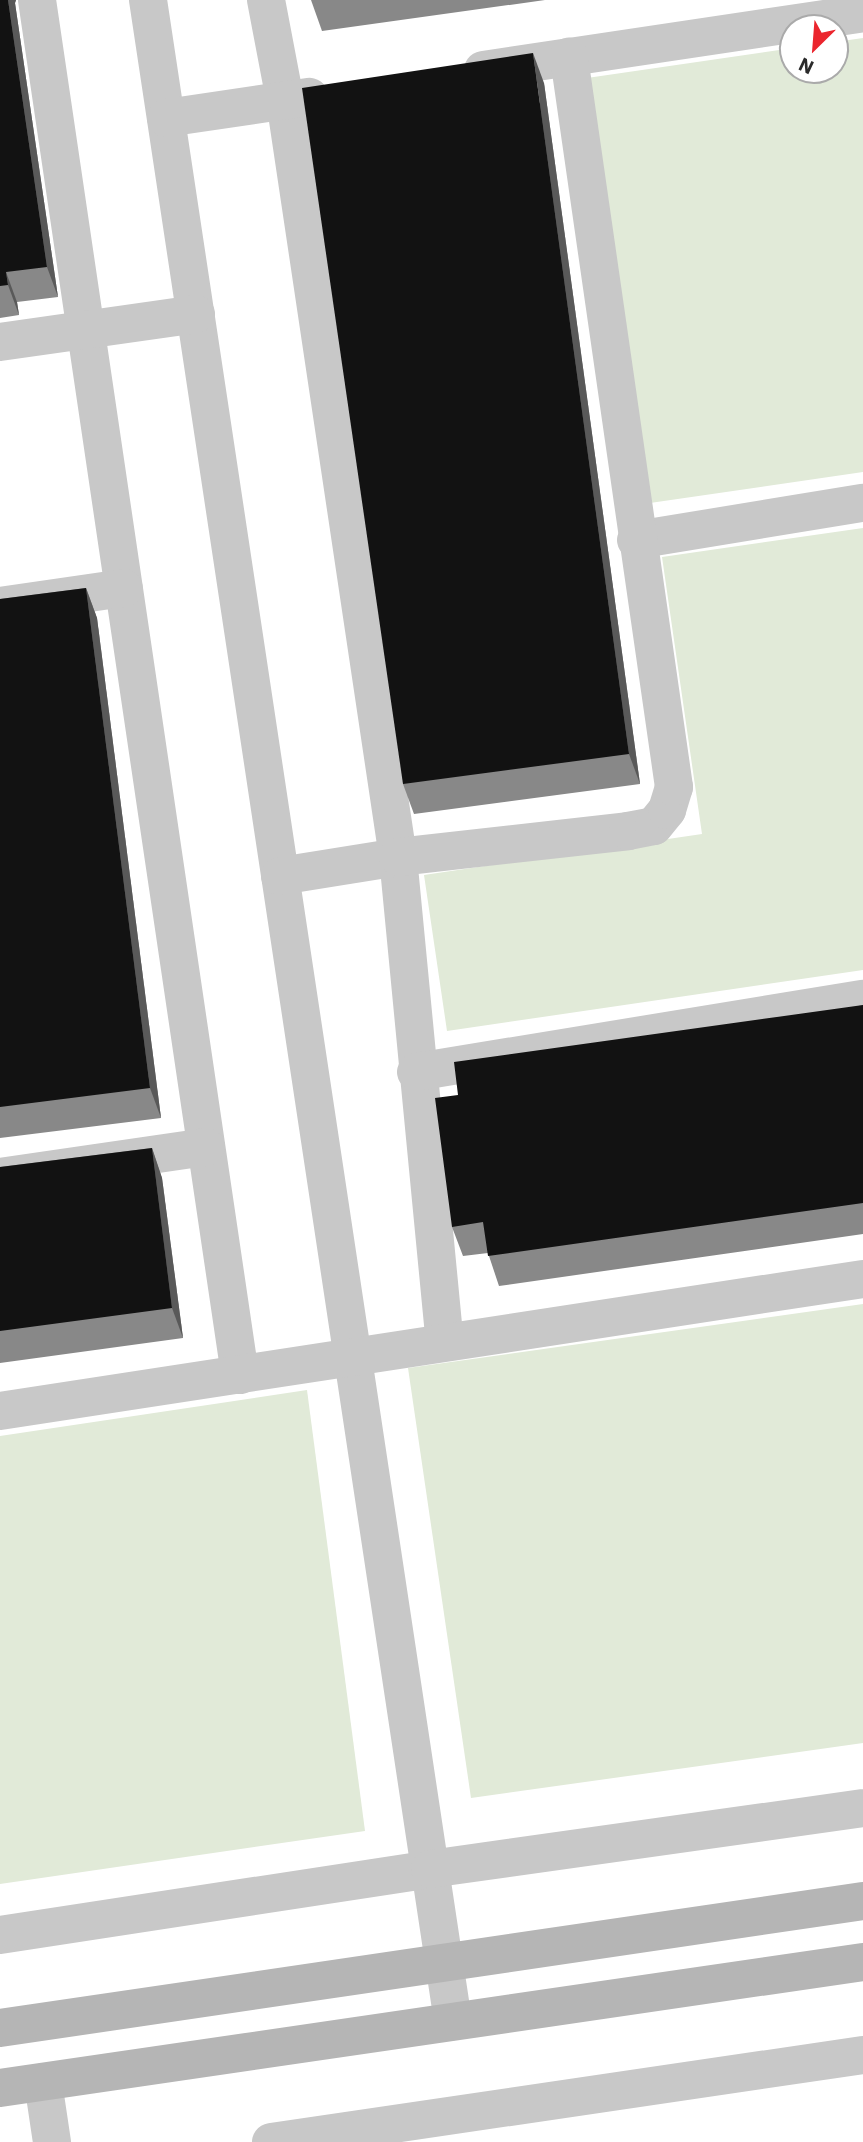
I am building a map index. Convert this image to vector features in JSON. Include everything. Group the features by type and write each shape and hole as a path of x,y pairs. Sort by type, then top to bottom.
{"street":[{"path":"37,0 240,1375"},
{"path":"148,0 453,2021"},
{"path":"266,0 285,100 398,857 416,1072 445,1341"},
{"path":"447,75 863,13"},
{"path":"280,876 398,857 628,831 653,826 667,810 674,786 636,540 569,57"},
{"path":"166,118 339,92"},
{"path":"0,342 196,313"},
{"path":"636,540 863,503"},
{"path":"0,606 124,588"},
{"path":"416,1072 863,999"},
{"path":"0,1177 206,1147"},
{"path":"0,1411 863,1279"},
{"path":"0,1935 430,1869 863,1808"},
{"path":"0,2028 863,1901"},
{"path":"0,2088 863,1962"},
{"path":"271,2142 863,2055"},
{"path":"43,2082 52,2142"}],"green space":[{"path":"863,38 863,472 650,503 587,78 779,50 779,84 849,84 849,40"},
{"path":"863,528 863,970 447,1031 424,875 702,834 662,557"},
{"path":"863,1304 863,1743 471,1798 408,1368"},
{"path":"307,1390 365,1831 0,1884 0,1436"}],"building":[{"path":"0,0 8,0 47,267 6,272 8,285 0,286"},
{"path":"533,53 629,754 403,784 302,88"},
{"path":"86,588 150,1088 0,1107 0,599"},
{"path":"863,1005 863,1203 488,1256 483,1222 452,1227 435,1098 458,1095 454,1062"},
{"path":"152,1148 172,1308 0,1331 0,1167"}]}
